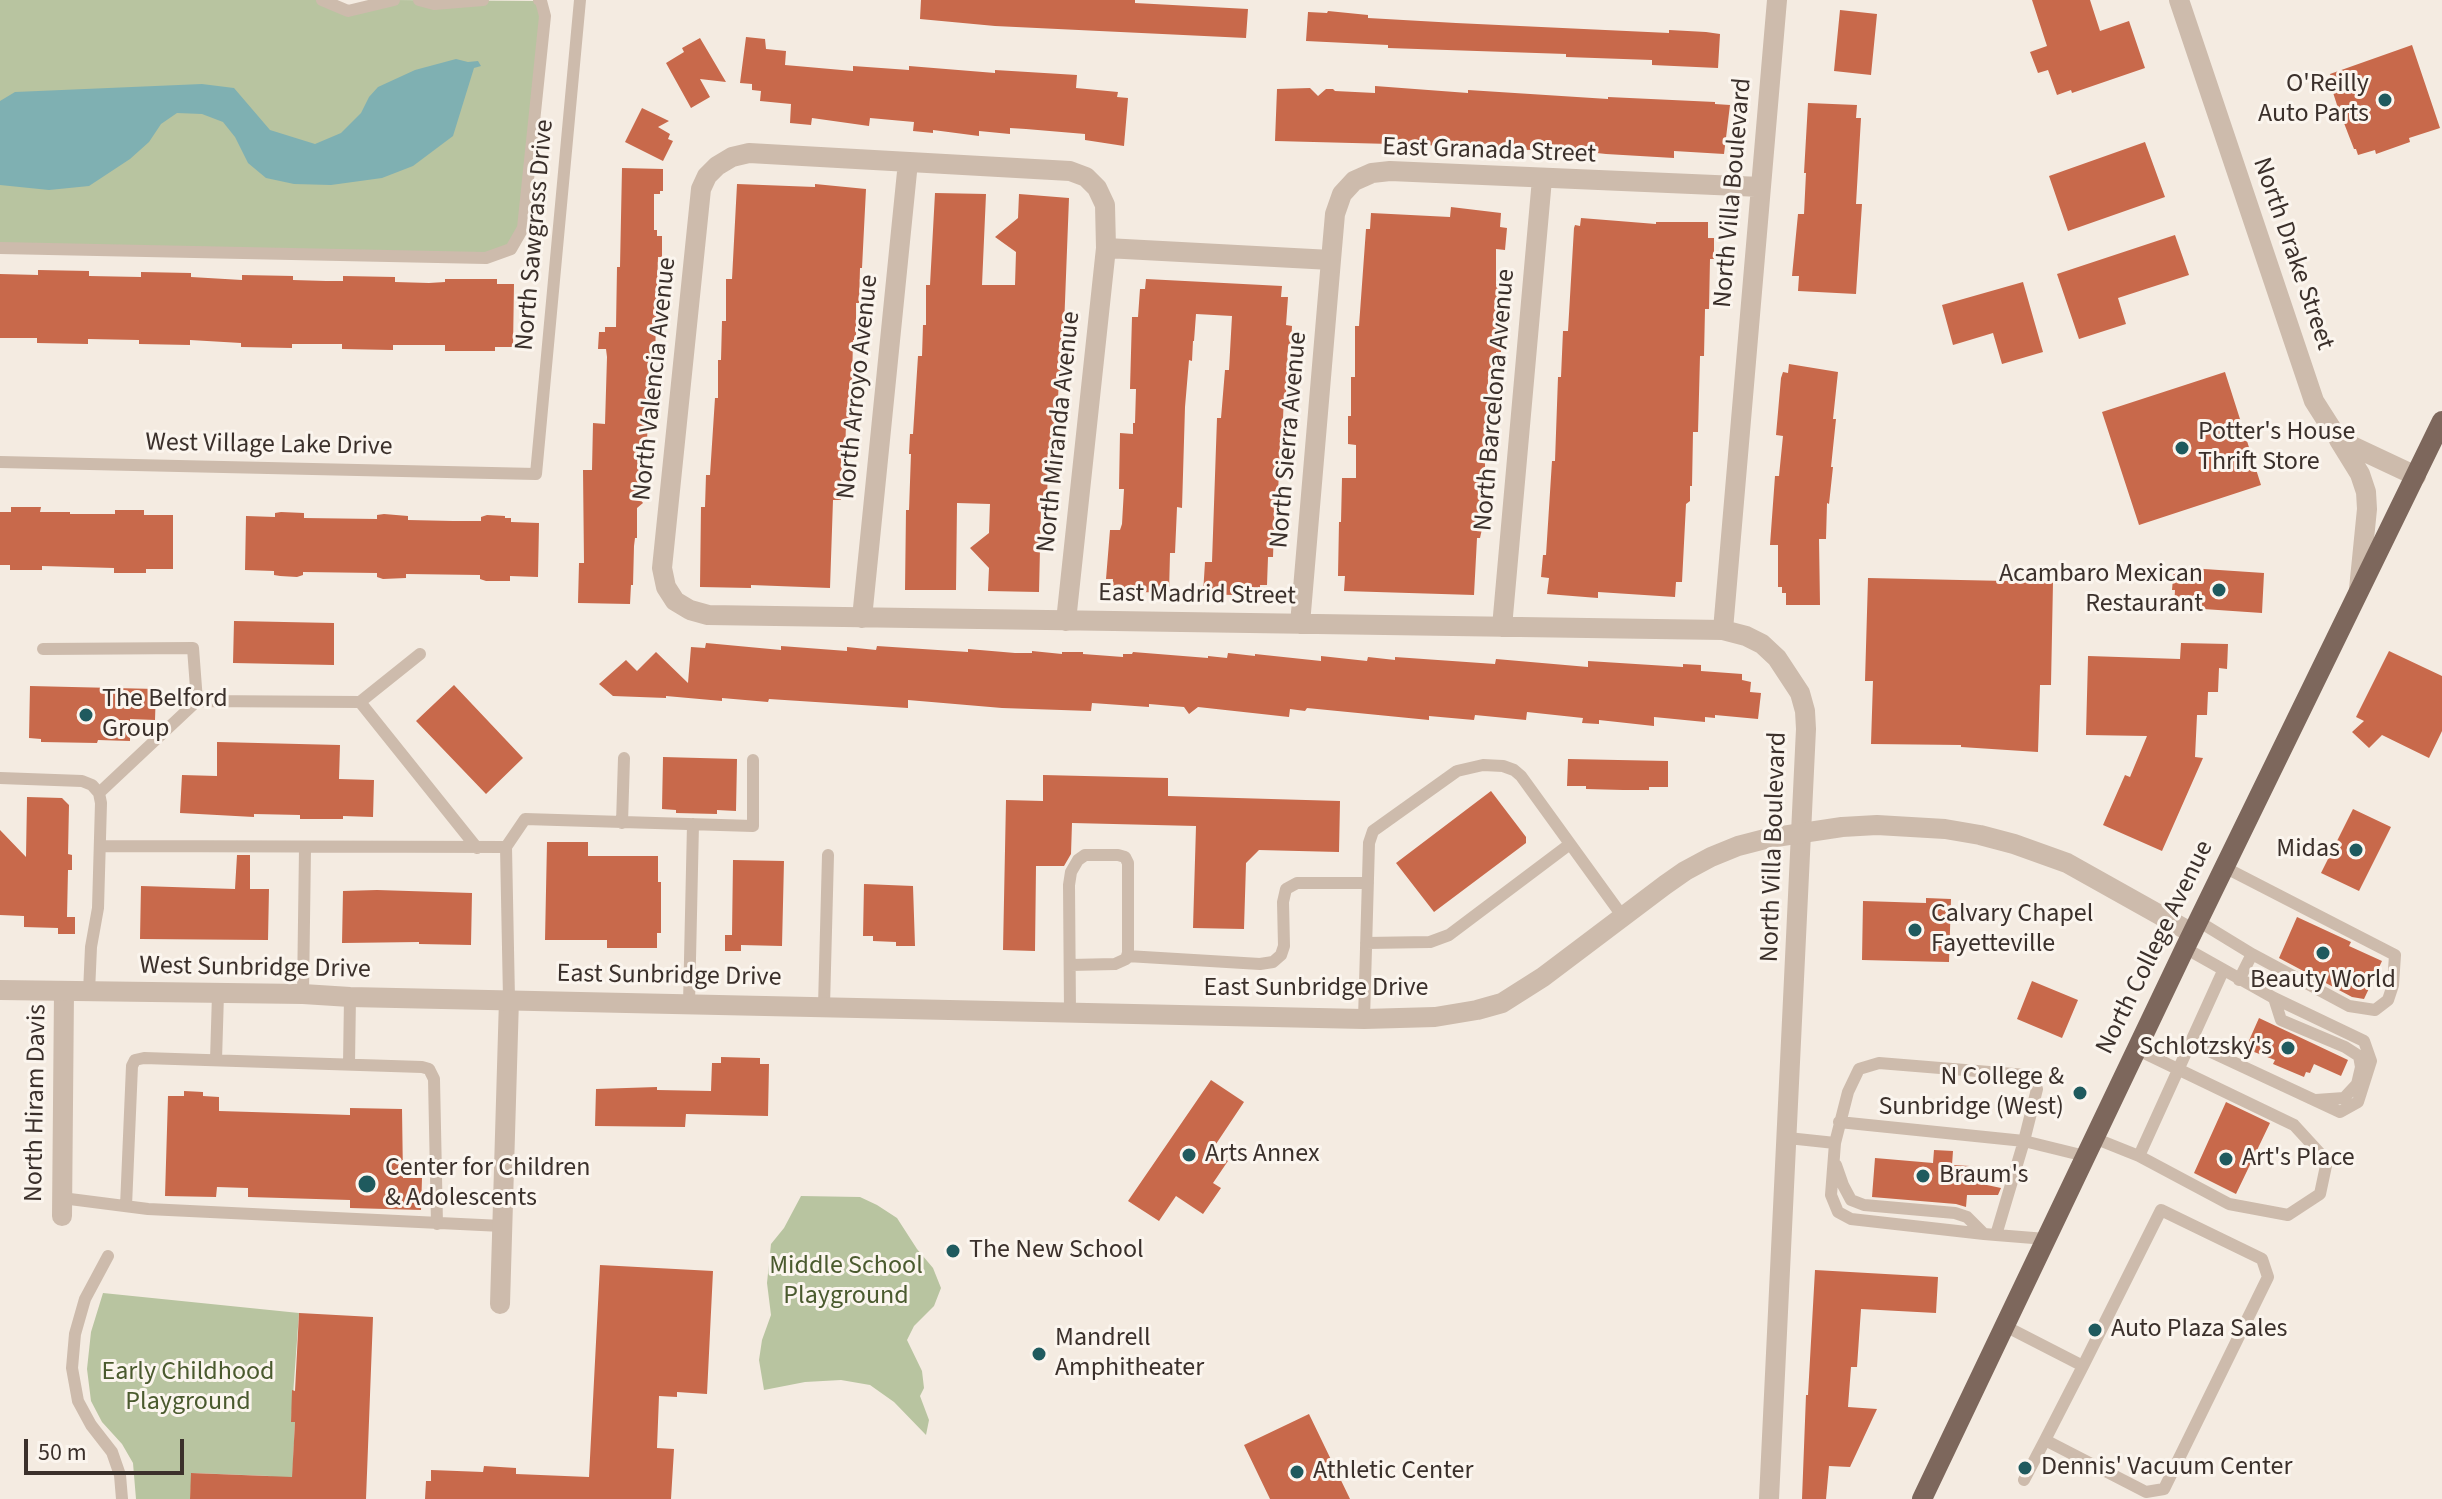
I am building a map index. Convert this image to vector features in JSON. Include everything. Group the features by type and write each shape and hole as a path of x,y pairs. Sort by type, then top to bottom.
{"main road":[{"name":"North College Avenue","path":"1922,1499 2191,934 2442,421"}],"street":[{"name":"North Villa Boulevard","path":"1769,1499 1806,729 1800,693 1777,658 1762,644 1723,630 1777,0"},
{"name":"North Drake Street","path":"2179,0 2314,401 2335,434 2350,445 2416,476"},
{"name":"North Valencia Avenue","path":"675,601 666,587 662,568 701,189 707,176 732,157 749,153 908,162"},
{"path":"908,162 1070,171 1086,177 1097,188 1105,205 1106,248 1331,260"},
{"name":"North Arroyo Avenue","path":"862,618 908,162"},
{"name":"East Granada Street","path":"1331,260 1335,214 1342,194 1354,181 1372,173 1390,171 1761,187"},
{"name":"North Barcelona Avenue","path":"1502,627 1542,179"},
{"name":"North Miranda Avenue","path":"1066,621 1106,248"},
{"name":"North Sierra Avenue","path":"1300,624 1331,260"},
{"path":"2335,434 2360,474 2366,492 2358,593"},
{"name":"East Madrid Street","path":"675,601 690,610 708,615 1723,630"},
{"name":"East Sunbridge Drive","path":"509,999 1364,1019 1435,1017 1502,1003 1543,977 1685,871 1711,857 1738,846 1803,832 1877,825 1945,829 2014,844 2067,863 2191,934"},
{"name":"West Sunbridge Drive","path":"0,990 509,999"},
{"name":"North Hiram Davis","path":"62,1207 64,991"},
{"path":"500,1304 509,999"}],"lane":[{"path":"322,0 348,11 394,0"},
{"path":"419,0 434,4 483,0"},
{"path":"0,248 486,258 511,249 523,228 545,16 539,0"},
{"name":"North Sawgrass Drive","path":"536,474 580,0"},
{"name":"West Village Lake Drive","path":"0,462 536,474"},
{"path":"43,649 193,648 197,701"},
{"path":"99,793 197,701 360,702 420,654"},
{"path":"360,702 477,848"},
{"path":"622,823 624,758"},
{"path":"509,999 506,847 525,819 753,826 753,760"},
{"path":"1364,1019 1369,843 1373,831 1457,771 1470,767 1503,766 1521,776 1623,917"},
{"path":"0,778 82,781 92,785 99,793 98,908 91,947 89,992"},
{"path":"689,1004 693,824"},
{"path":"1366,943 1430,942 1449,935 1570,844"},
{"path":"100,846 506,847"},
{"path":"303,994 305,848"},
{"path":"824,1006 828,855"},
{"path":"1070,965 1115,964 1121,963 1127,956 1128,863 1125,857 1085,855 1071,872 1069,885 1070,1012"},
{"path":"2191,934 2252,954 2349,1006 2375,1010 2388,1000 2393,985 2395,955 2224,867"},
{"path":"1127,956 1260,964 1273,962 1281,955 1284,946 1283,902 1286,889 1297,883 1368,883"},
{"path":"2191,934 2223,971 2364,1041 2371,1061 2358,1102 2340,1112 2192,1043"},
{"path":"2239,980 2252,954"},
{"path":"2139,1156 2223,971"},
{"path":"216,1060 218,994"},
{"path":"349,1064 350,997"},
{"path":"1839,1122 2090,1147 2139,1156 2229,1204 2288,1215 2320,1194 2327,1161 2294,1125 2136,1049"},
{"path":"126,1206 132,1066 135,1060 422,1067 432,1073 437,1224"},
{"path":"1990,1234 2024,1141 2037,1089 2026,1075 1879,1063 1859,1069 1848,1092 1835,1143 1831,1195 1838,1212 1851,1219 1990,1234 2046,1239"},
{"path":"1788,1138 1835,1143"},
{"path":"62,1207 126,1206 502,1226"},
{"path":"2024,1480 2161,1210 2262,1259 2268,1277 2164,1489 2146,1492 2045,1440"},
{"path":"108,1256 85,1299 75,1334 72,1368 78,1401 91,1425 112,1452 120,1475 122,1499"},
{"path":"2005,1326 2083,1366"}],"green space":[{"path":"0,0 322,0 348,11 394,0 541,1 523,228 511,249 486,258 0,245"},
{"name":"Middle School Playground","path":"801,1196 860,1197 877,1205 897,1218 933,1268 941,1288 934,1306 914,1326 907,1340 922,1371 924,1388 920,1396 929,1420 926,1435 894,1402 870,1385 841,1380 805,1382 764,1390 759,1360 771,1315 767,1283 771,1244 784,1228"},
{"name":"Early Childhood Playground","path":"103,1293 299,1313 291,1422 295,1422 292,1485 269,1476 192,1473 190,1499 136,1499 133,1463 122,1444 102,1422 91,1401 87,1369 91,1332"}],"water":[{"path":"456,59 478,61 481,66 474,68 453,136 413,166 382,178 331,185 294,184 266,178 248,163 235,137 223,122 202,114 177,113 161,124 149,142 130,159 89,186 49,190 0,185 0,101 15,92 202,84 234,88 270,130 315,144 341,133 361,113 378,87 415,70"}],"building":[{"path":"921,0 1135,0 1135,3 1248,9 1246,38 995,26 920,19"},
{"path":"2032,0 2090,0 2100,31 2129,21 2145,68 2072,93 2071,90 2057,95 2048,70 2038,73 2030,52 2047,46"},
{"path":"1840,10 1877,14 1871,75 1834,71"},
{"path":"1308,12 1368,15 1368,18 1720,34 1718,68 1652,65 1652,60 1566,57 1566,54 1388,48 1388,45 1306,41"},
{"path":"746,37 765,39 766,49 786,51 785,65 853,71 853,66 909,70 909,66 1077,75 1076,88 1118,92 1117,97 1128,98 1124,146 1085,140 1085,134 1026,129 1010,128 1010,134 979,131 979,136 933,130 933,133 913,131 914,122 870,118 869,126 812,118 811,125 790,123 791,104 760,101 761,91 752,90 752,84 740,83"},
{"path":"700,38 726,82 700,79 710,97 691,108 666,63 684,52 682,48"},
{"name":"O'Reilly Auto Parts","path":"2412,45 2440,128 2409,138 2410,142 2376,154 2375,150 2358,155 2337,105 2330,74"},
{"path":"1375,86 1468,93 1468,90 1715,102 1730,105 1724,154 1674,151 1674,158 1532,146 1532,150 1436,142 1436,146 1391,141 1391,144 1275,141 1277,89 1310,88 1318,96 1326,89 1375,93"},
{"path":"1808,103 1857,105 1856,118 1861,118 1856,204 1862,204 1856,294 1798,291 1799,276 1792,276 1798,214 1804,214"},
{"path":"642,108 669,121 658,127 670,134 668,139 673,141 663,161 625,142"},
{"path":"2145,142 2165,197 2068,231 2049,176"},
{"path":"622,168 663,169 663,191 654,194 654,230 657,230 657,236 662,236 662,257 658,257 655,357 649,357 647,446 641,453 640,499 643,503 637,508 630,604 578,603 579,563 584,563 583,470 592,470 593,423 605,424 607,357 606,349 598,349 599,332 605,332 605,327 616,327"},
{"path":"737,184 815,187 815,184 866,189 841,500 833,500 830,588 700,587 701,507 705,507 706,475 710,475 722,321 726,321 726,279 732,279"},
{"path":"935,193 986,194 982,285 1015,285 1016,252 995,237 1018,218 1019,194 1069,198 1062,379 1059,379 1055,457 1048,457 1047,505 1041,505 1039,592 988,591 989,568 970,548 989,533 990,504 957,503 956,590 905,590 910,434 913,434 918,356 922,356 923,325 926,325 926,285 930,285"},
{"path":"1451,207 1501,213 1500,227 1507,228 1505,250 1496,249 1496,284 1503,284 1501,352 1496,352 1496,380 1488,380 1485,492 1482,529 1480,538 1477,538 1474,595 1344,591 1345,576 1338,576 1339,522 1342,478 1356,478 1356,445 1348,444 1348,416 1351,416 1351,377 1355,377 1355,326 1359,326 1366,229 1370,229 1371,213 1450,217"},
{"path":"1581,218 1656,224 1708,222 1708,238 1714,238 1714,259 1710,259 1709,309 1705,309 1704,356 1700,356 1698,432 1693,432 1692,486 1690,501 1686,504 1682,582 1676,582 1675,597 1598,592 1598,598 1547,594 1549,578 1541,577 1543,555 1546,555 1552,461 1555,461 1563,331 1568,331 1574,228 1575,225 1580,226"},
{"path":"2175,235 2189,275 2118,298 2126,324 2079,339 2057,274"},
{"path":"38,270 89,271 89,276 141,277 141,272 191,273 191,277 242,280 242,275 293,276 293,280 326,281 343,281 343,276 395,277 395,282 429,283 445,282 445,279 497,279 497,284 514,284 513,347 495,347 495,351 445,351 445,345 393,345 393,350 342,349 342,344 292,344 292,348 241,347 241,343 190,340 190,345 88,339 88,344 37,343 37,338 0,338 0,274 38,275"},
{"path":"1146,279 1282,286 1281,297 1288,297 1286,325 1292,326 1291,346 1288,346 1278,495 1275,495 1273,557 1268,557 1267,585 1260,585 1260,596 1203,594 1205,562 1212,562 1217,418 1221,418 1225,370 1229,370 1232,316 1196,314 1185,407 1182,508 1177,507 1175,553 1170,553 1169,593 1112,591 1113,579 1106,579 1110,530 1120,530 1122,524 1124,489 1119,489 1120,433 1133,434 1135,423 1136,389 1130,389 1132,317 1138,317 1140,289 1145,289"},
{"path":"2023,282 2043,352 2002,364 1993,333 1953,345 1942,305"},
{"path":"1789,364 1838,372 1826,539 1819,539 1820,605 1786,605 1786,593 1778,587 1778,545 1770,545 1775,476 1779,476 1783,436 1776,435 1781,378 1783,372 1788,373"},
{"name":"Potter's House Thrift Store","path":"2225,372 2261,485 2139,525 2102,412"},
{"path":"11,507 41,507 40,512 70,514 115,514 115,510 144,510 144,515 173,515 173,569 146,569 146,573 114,573 114,568 42,566 42,570 10,570 10,565 0,565 0,512 11,512"},
{"path":"275,513 304,513 304,518 377,519 377,515 384,514 408,516 408,520 453,521 481,521 481,517 487,515 505,516 511,518 511,522 539,523 538,577 510,576 510,581 486,581 480,579 480,575 406,574 406,578 383,579 377,577 377,573 303,572 297,577 274,575 274,571 245,570 246,516 275,517"},
{"name":"Acambaro Mexican Restaurant","path":"2174,567 2264,573 2262,613 2174,607"},
{"path":"1868,578 2053,582 2051,685 2040,685 2038,752 1961,745 1871,744 1873,681 1865,681"},
{"path":"234,621 334,623 334,665 233,663"},
{"path":"706,643 781,650 781,646 847,651 847,647 876,650 877,646 968,652 968,649 1015,653 1083,652 1123,657 1123,654 1133,652 1227,658 1228,653 1321,661 1321,656 1367,661 1368,657 1395,660 1395,657 1495,664 1496,659 1588,667 1588,661 1683,667 1683,664 1701,665 1701,671 1742,674 1742,680 1751,682 1750,692 1761,693 1758,719 1715,715 1715,718 1705,717 1705,722 1654,717 1654,726 1599,720 1599,724 1582,723 1583,718 1527,712 1526,720 1475,715 1474,720 1429,716 1429,720 1307,708 1305,711 1290,709 1289,717 1198,707 1189,714 1184,707 1149,704 1149,707 1092,703 1091,711 908,700 908,708 769,699 768,702 722,698 722,701 666,696 613,696 599,684 626,660 637,671 656,652 688,683 691,647 705,648"},
{"path":"2181,643 2228,644 2227,669 2219,668 2218,692 2208,692 2207,715 2197,715 2195,757 2203,758 2162,851 2103,825 2125,775 2130,777 2147,736 2086,735 2088,656 2180,659"},
{"path":"2389,651 2442,676 2442,731 2429,758 2382,735 2369,748 2352,732 2364,721 2356,717"},
{"path":"454,685 523,758 486,794 416,721"},
{"path":"30,686 156,689 155,720 130,719 130,741 41,742 41,739 29,738"},
{"path":"217,742 340,745 339,779 374,780 373,817 300,819 300,815 254,814 254,817 180,813 182,775 217,776"},
{"path":"663,757 737,759 736,811 676,813 676,810 662,809"},
{"path":"1568,759 1668,761 1668,787 1623,790 1567,786"},
{"path":"1043,775 1168,778 1168,796 1340,801 1339,852 1259,850 1246,863 1244,929 1193,928 1196,826 1072,823 1071,854 1064,866 1036,866 1035,951 1003,950 1006,800 1043,801"},
{"path":"1491,791 1526,837 1526,843 1434,912 1396,863"},
{"path":"27,797 62,798 69,805 68,854 72,855 72,870 68,870 67,917 75,917 75,934 58,934 58,928 24,927 24,916 0,915 0,830 26,857"},
{"name":"Midas","path":"2353,809 2391,827 2359,891 2321,873"},
{"path":"547,842 588,842 588,856 658,856 661,933 657,933 657,948 607,948 607,940 545,940"},
{"path":"237,855 250,855 250,889 269,889 268,940 140,939 141,886 235,889"},
{"path":"733,860 784,861 782,946 741,945 741,951 725,951 725,935 732,935"},
{"path":"864,884 913,886 915,946 896,946 896,942 873,941 873,936 863,936"},
{"path":"343,891 472,893 471,945 342,943"},
{"path":"1926,898 1951,899 1949,962 1862,960 1863,901 1926,903"},
{"name":"Beauty World","path":"2297,917 2351,942 2349,946 2382,961 2364,999 2352,997 2279,958"},
{"path":"2032,981 2078,1000 2062,1038 2017,1019"},
{"name":"Schlotzsky's","path":"2259,1018 2348,1060 2341,1076 2314,1064 2304,1077 2273,1064 2275,1060 2249,1050 2247,1045"},
{"path":"721,1057 760,1058 760,1064 769,1064 768,1116 686,1114 685,1127 595,1126 596,1089 657,1087 657,1090 711,1091 712,1063 721,1063"},
{"name":"Arts Annex","path":"1211,1080 1244,1102 1212,1150 1228,1161 1213,1183 1221,1188 1203,1214 1176,1196 1159,1221 1128,1201"},
{"path":"184,1091 219,1097 219,1111 350,1115 350,1108 402,1109 403,1178 422,1178 421,1210 350,1208 350,1200 248,1197 248,1188 217,1187 216,1197 165,1196 168,1096 184,1096"},
{"name":"Art's Place","path":"2226,1102 2270,1123 2236,1194 2194,1173"},
{"name":"Braum's","path":"1934,1150 1953,1151 1952,1165 1970,1166 1968,1181 2001,1188 1998,1195 1967,1195 1966,1207 1872,1197 1875,1158 1933,1163"},
{"path":"600,1265 713,1271 707,1394 677,1392 677,1397 659,1396 657,1448 674,1449 671,1499 425,1499 426,1481 431,1481 431,1470 483,1472 484,1466 516,1468 516,1474 589,1477"},
{"path":"1815,1270 1938,1277 1936,1313 1861,1309 1857,1367 1851,1367 1848,1407 1877,1409 1850,1467 1829,1466 1826,1499 1802,1499 1806,1395"},
{"path":"299,1313 373,1317 366,1499 190,1499 191,1473 292,1477 295,1422 291,1422 292,1390 295,1391"},
{"name":"Athletic Center","path":"1309,1414 1350,1499 1270,1499 1244,1445"}],"place":[{"name":"O'Reilly Auto Parts","path":"2385,100"},
{"name":"Potter's House Thrift Store","path":"2182,448"},
{"name":"Acambaro Mexican Restaurant","path":"2219,590"},
{"name":"The Belford Group","path":"86,715"},
{"name":"Midas","path":"2356,850"},
{"name":"Calvary Chapel Fayetteville","path":"1915,930"},
{"name":"Beauty World","path":"2323,953"},
{"name":"Schlotzsky's","path":"2288,1048"},
{"name":"N College & Sunbridge (West)","path":"2080,1093"},
{"name":"Arts Annex","path":"1189,1155"},
{"name":"Art's Place","path":"2226,1159"},
{"name":"Braum's","path":"1923,1176"},
{"name":"Center for Children & Adolescents","path":"367,1184"},
{"name":"The New School","path":"953,1251"},
{"name":"Auto Plaza Sales","path":"2095,1330"},
{"name":"Mandrell Amphitheater","path":"1039,1354"},
{"name":"Dennis' Vacuum Center","path":"2025,1468"},
{"name":"Athletic Center","path":"1297,1472"}]}
